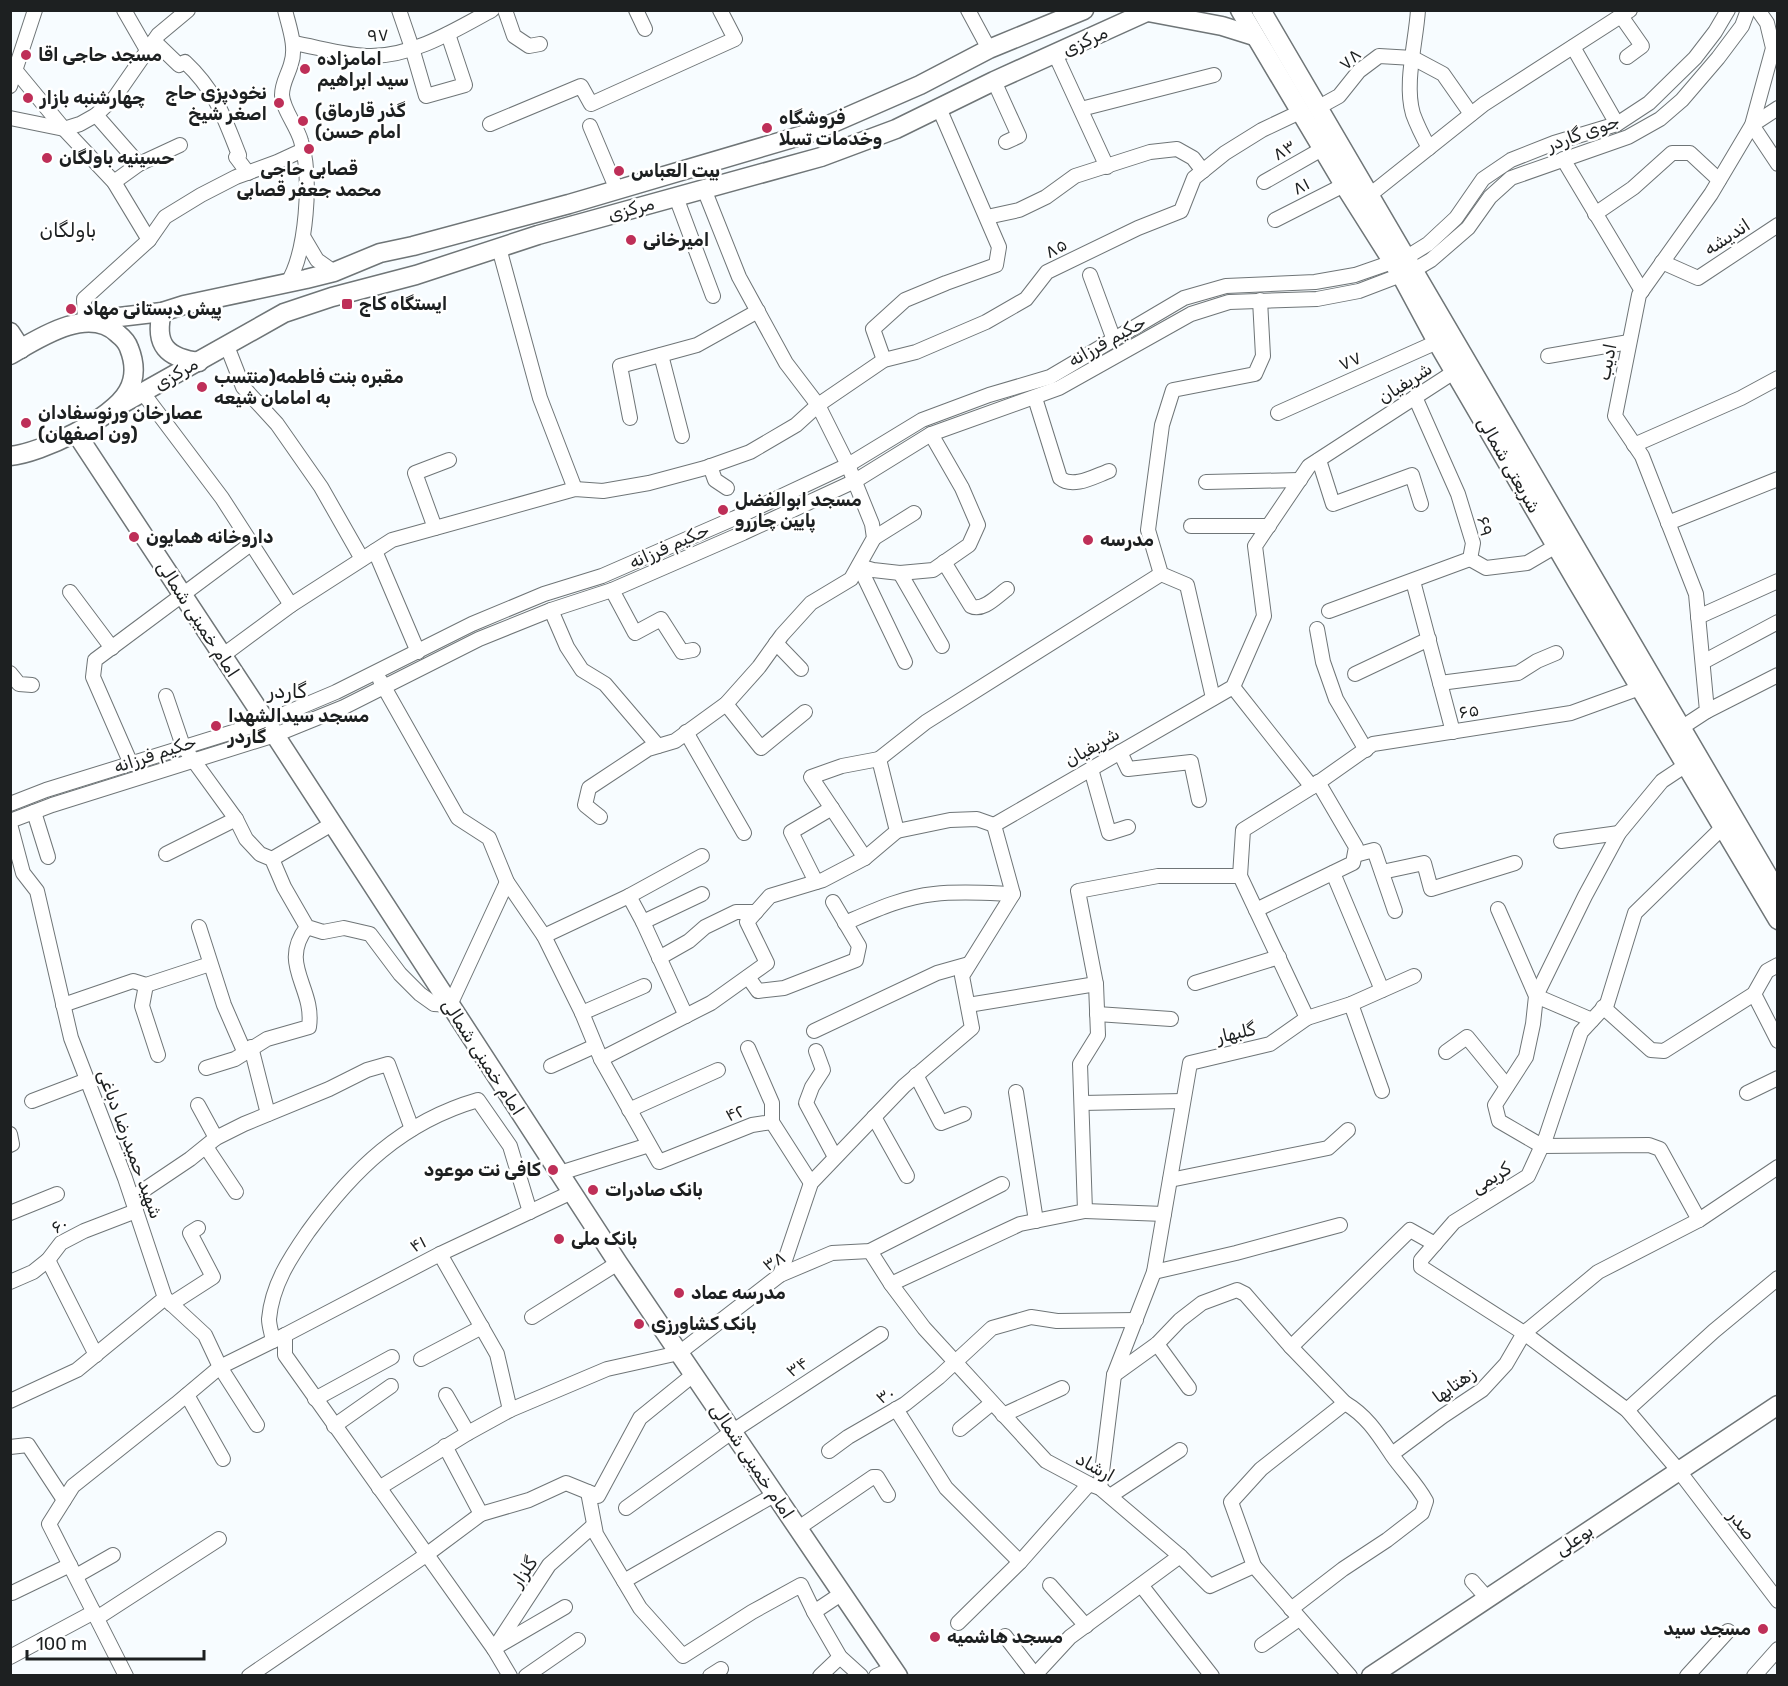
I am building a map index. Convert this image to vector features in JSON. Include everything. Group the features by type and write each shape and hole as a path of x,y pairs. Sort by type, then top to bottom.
{"main road":[{"name":"مرکزی","path":"16,352 58,329 85,321 162,312 184,304 287,284 334,272 380,253 506,222 810,133 920,85 1056,16 1084,10"},
{"name":"شریعتی شمالی","path":"1240,10 1344,184 1404,266 1681,728 1770,866 1778,893"},
{"name":"شریعتی شمالی","path":"1262,10 1371,194 1437,342 1454,372 1778,920"},
{"name":"مرکزی","path":"10,456 37,451 76,433 113,409 284,313 332,297 416,275 598,217 821,157 896,129 994,81 1149,11"},
{"path":"1149,11 1222,26 1254,36"},
{"path":"413,246 421,262 416,275"},
{"path":"162,312 158,327 161,340 166,348 180,359 199,362"},
{"path":"85,321 111,326 127,343 133,356 135,370 128,393 113,409"},
{"path":"10,332 16,352"},
{"name":"امام خمینی شمالی","path":"76,433 618,1263 896,1672"},
{"name":"بوعلی","path":"1371,1676 1390,1670 1487,1598 1778,1405"}],"street":[{"path":"10,86 13,70 35,10"},
{"path":"124,10 150,46 179,65 185,62 201,76 217,100 239,155 236,157 248,173"},
{"path":"10,118 64,129 80,124 96,115 115,97 163,30 188,10"},
{"path":"285,10 293,43 292,62 283,84 282,97 301,140 306,166 304,238 298,260 287,284"},
{"path":"399,10 426,96 465,85 448,34"},
{"name":"۹۷","path":"293,43 370,56 396,54 448,34 492,10"},
{"path":"505,10 514,36 529,46 540,44"},
{"path":"636,10 645,29"},
{"path":"490,124 582,86 591,104 735,39 720,10"},
{"path":"968,10 989,49"},
{"path":"1418,10 1409,80 1413,113 1428,148"},
{"name":"جوی گاردر","path":"1404,266 1456,218 1483,179 1510,160 1554,143 1617,124 1649,103 1695,58 1716,32 1728,10"},
{"name":"جوی گاردر","path":"1404,266 1431,260 1468,228 1490,197 1511,178 1628,137 1660,119 1682,100 1718,57 1742,26 1748,10"},
{"name":"ادیب","path":"1707,711 1696,594 1642,456 1615,416 1639,295 1719,180 1752,125 1773,48 1767,23 1758,10"},
{"path":"1371,194 1471,114 1626,14 1642,46 1627,57"},
{"path":"1573,47 1617,124"},
{"path":"1055,54 1107,167"},
{"name":"۷۸","path":"1319,107 1339,96 1359,71 1379,56 1413,58"},
{"path":"1413,58 1443,74 1471,114"},
{"path":"13,70 114,182 148,240"},
{"path":"1081,109 1214,75"},
{"path":"994,81 1019,136 1006,142"},
{"path":"884,360 873,329 905,300 996,265 999,247 939,108"},
{"path":"1778,108 1752,125 1778,164"},
{"name":"۸۵","path":"222,656 291,605 392,540 574,489 603,491 649,483 750,452 796,425 819,405 884,360 916,352 986,322 1026,299 1047,272 1138,228 1181,211 1194,178 1225,153 1262,130 1300,112"},
{"path":"96,115 139,164"},
{"path":"590,126 617,190"},
{"path":"114,182 139,164 180,145"},
{"path":"987,217 1019,210 1046,197 1075,176 1150,152 1177,149 1193,158 1203,171"},
{"name":"۸۳","path":"1264,182 1322,149"},
{"path":"85,321 84,299 148,240 165,217 201,195 303,150"},
{"path":"1595,214 1633,188 1672,153 1690,153 1719,180"},
{"path":"1563,159 1642,291"},
{"name":"۸۱","path":"1275,220 1344,184"},
{"path":"704,189 739,277 786,363 819,405 855,481 872,524 874,538"},
{"path":"676,197 713,296"},
{"path":"1456,218 1468,228"},
{"name":"اندیشه","path":"1662,262 1698,278 1778,225"},
{"path":"304,238 317,260 334,272"},
{"path":"499,248 540,398 574,489"},
{"name":"حکیم فرزانه","path":"10,804 46,790 183,746 270,729 344,707 479,639 551,610 612,590 855,481 932,434 1059,388 1191,314 1229,302 1317,299 1359,291 1404,266"},
{"name":"حکیم فرزانه","path":"10,823 34,812 195,760 270,729 336,692 472,624 544,594 602,576 735,518 848,465 922,420 988,395 1050,377 1184,298 1226,286 1315,282 1404,266"},
{"path":"1090,275 1114,340"},
{"path":"1161,574 1149,530 1162,424 1173,390 1255,374 1263,356 1260,300"},
{"path":"630,418 620,366 697,345 758,311"},
{"name":"۷۷","path":"1278,413 1437,342"},
{"path":"1548,356 1629,342"},
{"path":"227,346 243,387 277,424 315,478 362,559"},
{"path":"661,355 682,436"},
{"name":"شریفیان","path":"994,825 1233,687 1264,616 1255,546 1309,466 1454,372"},
{"path":"1634,445 1741,398 1778,378"},
{"path":"143,393 222,498 291,605"},
{"path":"988,395 994,411"},
{"name":"۶۹","path":"1329,611 1470,560 1473,543 1458,494 1415,397"},
{"path":"1035,398 1060,478 1065,482 1073,483 1109,471"},
{"path":"858,566 900,573 933,570 969,545 978,525 962,488 932,434"},
{"path":"435,528 415,473 449,460"},
{"path":"1319,460 1333,504 1412,476 1420,504"},
{"path":"710,466 715,480 727,488"},
{"path":"1668,523 1778,479"},
{"path":"1206,482 1300,480"},
{"path":"600,817 585,805 589,788 648,749 675,741 726,704 811,603 851,579 874,538 915,513"},
{"path":"1191,526 1269,526"},
{"path":"131,764 93,677 95,660 252,543"},
{"path":"1470,560 1486,568 1527,563 1556,546"},
{"path":"375,551 418,652"},
{"path":"944,562 971,606 981,607 1007,589"},
{"path":"858,566 905,662"},
{"path":"900,573 942,646"},
{"path":"1161,574 1187,585 1213,698"},
{"path":"865,858 811,777 842,766 879,759 926,722 1161,574"},
{"path":"1413,581 1453,732"},
{"path":"1698,617 1778,581"},
{"path":"612,590 635,633 661,619 682,652 693,650"},
{"path":"70,592 112,648"},
{"path":"551,610 567,647 582,670 605,684 658,746"},
{"path":"1702,662 1778,622"},
{"path":"1317,629 1323,662 1336,699 1366,750"},
{"path":"1355,674 1428,639"},
{"path":"776,643 801,669"},
{"path":"1440,683 1518,673 1556,653"},
{"path":"375,672 458,818 489,838 507,882 544,936 582,1013 598,1053 649,1145 560,1173"},
{"path":"10,673 19,684 32,685"},
{"path":"1681,728 1707,711 1778,675"},
{"path":"1233,687 1315,785 1356,847 1353,863 1256,910"},
{"name":"۶۵","path":"1315,785 1373,744 1571,713 1640,688"},
{"path":"166,696 183,746 236,819 246,839 260,854 272,859 284,887 308,927 323,932 344,927 370,934 400,974 434,1004 450,1005 507,882"},
{"path":"726,704 761,748 805,712"},
{"path":"686,732 744,833"},
{"path":"1120,752 1128,769 1191,762 1199,800"},
{"path":"879,759 897,831"},
{"path":"1686,765 1662,781 1619,833 1536,996 1527,1057 1495,1105 1499,1121 1542,1146 1649,1145 1660,1149 1699,1220"},
{"path":"1091,769 1109,833 1128,827"},
{"path":"1315,785 1243,830 1240,876 1307,1018 1351,1004 1414,976"},
{"path":"816,882 791,832 832,808"},
{"path":"34,812 48,857"},
{"path":"166,854 236,819"},
{"path":"551,1066 598,1053 686,1016 711,1003 767,963 747,922 770,896 823,880 865,858 897,831 950,819 977,819 994,825 1013,894 962,976 972,1028 916,1075 811,1183 780,1275"},
{"name":"شهید حمیدرضا دباغی","path":"10,823 23,873 37,891 71,1038 168,1301"},
{"path":"272,859 332,824"},
{"name":"کریمی","path":"1679,1471 1627,1410 1524,1333 1421,1268 1421,1260 1454,1222 1528,1176 1542,1146 1581,1032 1606,1004 1635,913 1723,827"},
{"path":"1561,841 1619,833"},
{"path":"1355,855 1374,850 1395,911"},
{"path":"544,936 628,896 702,856"},
{"path":"1382,872 1424,863 1431,889 1515,863"},
{"path":"1333,873 1382,990"},
{"path":"1085,1211 1080,1064 1098,1035 1096,984 1078,891 1158,876 1240,876"},
{"path":"845,923 901,901 932,894 977,892 1013,894"},
{"path":"643,922 702,894"},
{"path":"628,896 643,922 686,1016"},
{"path":"748,977 758,991 784,988 856,960 859,946 833,902"},
{"path":"1498,909 1536,996 1592,1020"},
{"path":"659,958 689,941 705,927 736,912 756,912"},
{"path":"199,927 224,1005 248,1049 268,1114"},
{"path":"206,1068 235,1059 267,1039 309,1027 311,1015 294,955 299,939 308,927"},
{"path":"1195,983 1279,957"},
{"path":"63,1005 133,981 146,985 210,964"},
{"path":"814,1031 937,973 969,964"},
{"path":"1603,1007 1651,1050 1664,1051 1754,994 1767,971 1778,965"},
{"path":"968,1005 1096,984"},
{"path":"146,985 142,1006 158,1055"},
{"path":"582,1013 644,986"},
{"path":"1754,994 1778,1041"},
{"path":"1351,1004 1382,1091"},
{"path":"1097,1014 1171,1019"},
{"name":"گلبهار","path":"1100,1489 1114,1375 1155,1272 1190,1063 1270,1044 1307,1018"},
{"path":"1446,1052 1467,1037 1507,1086"},
{"path":"748,1047 772,1102 772,1122"},
{"path":"816,1051 824,1070 812,1087 806,1102 835,1157"},
{"name":"۶۰","path":"10,1282 33,1272 48,1260 61,1243 134,1204 211,1143 244,1124 367,1070 388,1064 412,1129"},
{"path":"629,1110 718,1070"},
{"path":"916,1075 941,1123 964,1114"},
{"path":"1747,1093 1778,1078"},
{"path":"32,1101 87,1080"},
{"path":"1016,1092 1036,1221"},
{"path":"510,1676 494,1649 285,1355 269,1320 275,1291 284,1268 323,1212 348,1182 370,1160 412,1129 454,1107 478,1100 510,1146 530,1212"},
{"path":"1082,1102 1183,1101"},
{"path":"198,1105 211,1143 236,1192"},
{"path":"874,1117 906,1176"},
{"name":"۴۲","path":"649,1145 659,1162 752,1125 772,1122 811,1183"},
{"path":"1170,1180 1328,1148 1348,1130"},
{"path":"10,1134 12,1144 10,1145"},
{"path":"1524,1333 1598,1272 1699,1220 1778,1167"},
{"path":"870,1251 1002,1184"},
{"name":"۴۱","path":"73,1570 49,1524 73,1486 220,1367 440,1254 572,1192"},
{"path":"10,1213 57,1194"},
{"path":"891,1284 1020,1224 1085,1211 1164,1214"},
{"path":"1155,1272 1257,1248 1340,1225"},
{"path":"10,1401 77,1370 168,1301 213,1277 190,1233 198,1228"},
{"path":"1291,1347 1410,1230 1435,1244"},
{"name":"۳۸","path":"679,1353 780,1275 832,1253 870,1251"},
{"name":"ارشاد","path":"870,1251 924,1328 1046,1461 1100,1489 1180,1556 1210,1586 1254,1566"},
{"path":"440,1254 497,1354 510,1410"},
{"path":"48,1260 96,1355"},
{"path":"532,1317 618,1263"},
{"path":"1627,1410 1714,1331 1778,1278"},
{"path":"1114,1375 1157,1344 1180,1320 1202,1303 1237,1290 1245,1294 1291,1347 1345,1403 1360,1412 1382,1437 1426,1501 1422,1513 1343,1569 1262,1645"},
{"path":"168,1301 205,1335 220,1367 257,1425"},
{"name":"۳۰","path":"829,1451 922,1391 992,1328 1031,1317 1057,1321 1136,1320"},
{"path":"421,1359 482,1327"},
{"name":"زهتابها","path":"1392,1454 1482,1390 1506,1364 1524,1333"},
{"name":"۳۴","path":"626,1508 733,1431 881,1334"},
{"path":"1157,1344 1189,1388"},
{"path":"379,1488 445,1446 510,1410 607,1369 679,1353"},
{"path":"315,1399 393,1357"},
{"path":"249,1676 426,1555 481,1514 529,1500 566,1483 598,1496 640,1419 693,1375"},
{"path":"334,1426 391,1386"},
{"path":"1003,1415 1062,1388"},
{"path":"187,1395 223,1459"},
{"path":"446,1395 468,1433"},
{"path":"960,1429 992,1403"},
{"path":"1345,1403 1262,1469 1231,1502 1254,1566 1350,1676"},
{"path":"896,1409 946,1488 1020,1562"},
{"path":"10,1447 28,1445 64,1500"},
{"path":"445,1446 481,1514"},
{"path":"958,1623 1020,1562 1100,1489 1180,1450"},
{"name":"صدر","path":"1679,1471 1778,1601"},
{"path":"797,1529 873,1477 877,1477 888,1496"},
{"path":"588,1492 596,1534 640,1608 683,1656 752,1612 801,1585 813,1612 840,1657 861,1676"},
{"path":"624,1581 774,1495"},
{"name":"گلزار","path":"494,1649 549,1565 594,1525"},
{"path":"10,1656 95,1615 219,1539"},
{"path":"12,1593 113,1555"},
{"path":"1005,1636 1035,1675 1070,1637 1180,1556"},
{"path":"73,1570 126,1676"},
{"path":"1472,1581 1487,1598"},
{"path":"1050,1585 1086,1626"},
{"path":"1141,1585 1212,1676"},
{"path":"813,1612 841,1594"},
{"path":"494,1649 565,1607"},
{"path":"1687,1676 1728,1631"},
{"path":"526,1676 578,1640"},
{"path":"1754,1676 1778,1649"},
{"path":"820,1676 840,1657"},
{"path":"876,1676 896,1672"}],"place":[{"name":"مسجد حاجی اقا","path":"26,55"},
{"name":"امامزاده سید ابراهیم","path":"305,69"},
{"name":"چهارشنبه بازار","path":"28,98"},
{"name":"نخودپزی حاج اصغر شیخ","path":"279,103"},
{"name":"(گذر قارماق (امام حسن","path":"303,121"},
{"name":"فروشگاه وخدمات تسلا","path":"767,128"},
{"name":"قصابی حاجی محمد جعفر قصابی","path":"309,149"},
{"name":"حسینیه باولگان","path":"47,158"},
{"name":"بیت العباس","path":"619,171"},
{"name":"امیرخانی","path":"631,240"},
{"name":"ایستگاه کاج","path":"347,304"},
{"name":"پیش دبستانی مهاد","path":"71,309"},
{"name":"مقبره بنت فاطمه(منتسب به امامان شیعه","path":"202,387"},
{"name":"عصارخان ورنوسفادان (ون اصفهان)","path":"26,423"},
{"name":"مسجد ابوالفضل پایین چاررو","path":"723,510"},
{"name":"داروخانه همایون","path":"134,537"},
{"name":"مدرسه","path":"1088,540"},
{"name":"مسجد سیدالشهدا گاردر","path":"216,726"},
{"name":"کافی نت موعود","path":"553,1170"},
{"name":"بانک صادرات","path":"593,1190"},
{"name":"بانک ملی","path":"559,1239"},
{"name":"مدرسه عماد","path":"679,1293"},
{"name":"بانک کشاورزی","path":"639,1324"},
{"name":"مسجد سید","path":"1763,1629"},
{"name":"مسجد هاشمیه","path":"935,1637"}],"district":[{"name":"باولگان","path":"68,230"},
{"name":"گاردر","path":"287,691"}]}
